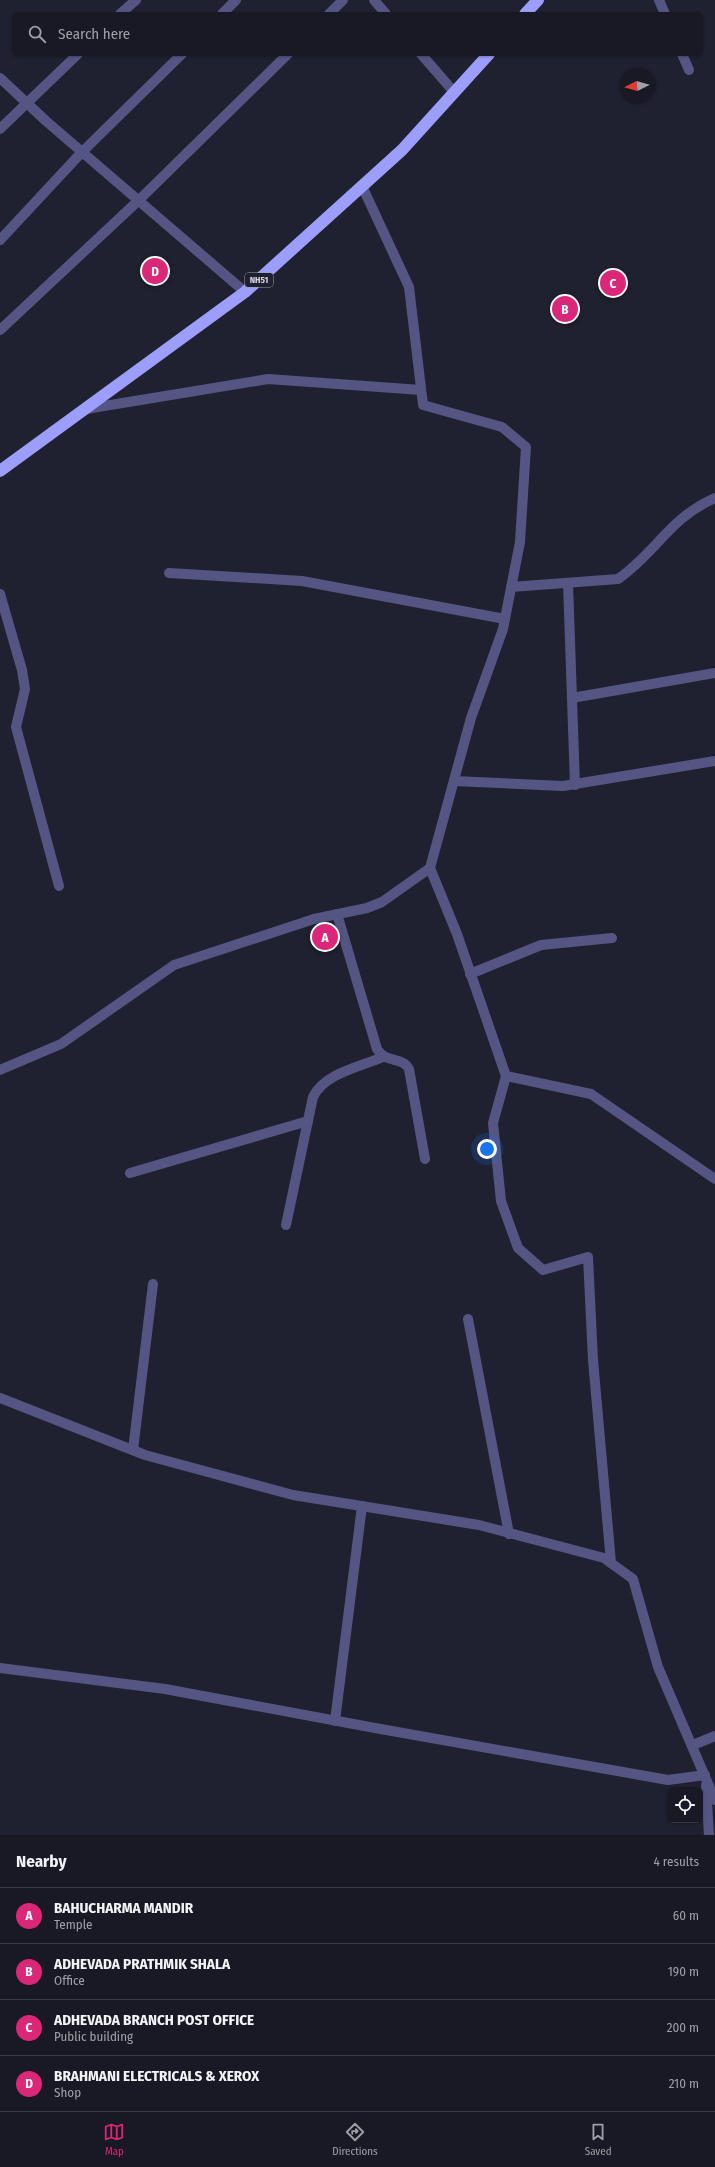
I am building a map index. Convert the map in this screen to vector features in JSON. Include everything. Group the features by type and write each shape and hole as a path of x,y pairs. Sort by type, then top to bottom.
{"highway":[{"path":"527,12 538,0"},
{"name":"NH51","path":"0,471 245,292 402,150 487,56"}],"street":[{"path":"122,12 136,0"},
{"path":"224,12 236,0"},
{"path":"331,12 343,0"},
{"path":"374,0 384,12"},
{"path":"659,0 664,12"},
{"path":"0,129 26,102 76,56"},
{"path":"0,240 82,152 180,56"},
{"path":"0,330 138,200 286,56"},
{"path":"423,56 454,92"},
{"path":"683,56 689,70"},
{"path":"0,78 82,152 245,292"},
{"path":"362,186 409,287 420,390 423,405 502,427 526,447 520,542 505,619 471,718 430,868 457,934 506,1076 493,1123 501,1201 518,1248 543,1270 588,1257 593,1360 611,1563"},
{"path":"86,409 268,379 420,390"},
{"path":"511,587 618,579 628,572 672,526 686,514 715,498"},
{"path":"169,573 302,580 505,619"},
{"path":"568,583 575,785"},
{"path":"0,594 22,670 25,689 16,727 60,886"},
{"path":"572,698 715,673"},
{"path":"454,781 535,786 575,785 715,761"},
{"path":"0,1070 61,1044 174,965 314,919 367,908 382,902 430,868"},
{"path":"337,914 378,1049 383,1057"},
{"path":"470,974 541,945 612,938"},
{"path":"286,1225 313,1097 317,1088 326,1081 383,1057 402,1062 408,1069 425,1159"},
{"path":"506,1076 591,1094 715,1179"},
{"path":"130,1173 308,1121"},
{"path":"132,1450 153,1284"},
{"path":"468,1319 509,1534"},
{"path":"0,1398 132,1450 293,1495 479,1525 604,1558 633,1579 658,1667 706,1775 715,1800"},
{"path":"335,1721 362,1506"},
{"path":"0,1668 165,1689 335,1721 668,1780 706,1775"},
{"path":"693,1746 715,1736"},
{"path":"706,1775 709,1835"}],"place":[{"name":"BRAHMANI ELECTRICALS & XEROX","path":"155,271"},
{"name":"ADHEVADA BRANCH POST OFFICE","path":"613,283"},
{"name":"ADHEVADA PRATHMIK SHALA","path":"565,309"},
{"name":"BAHUCHARMA MANDIR","path":"325,937"}]}
